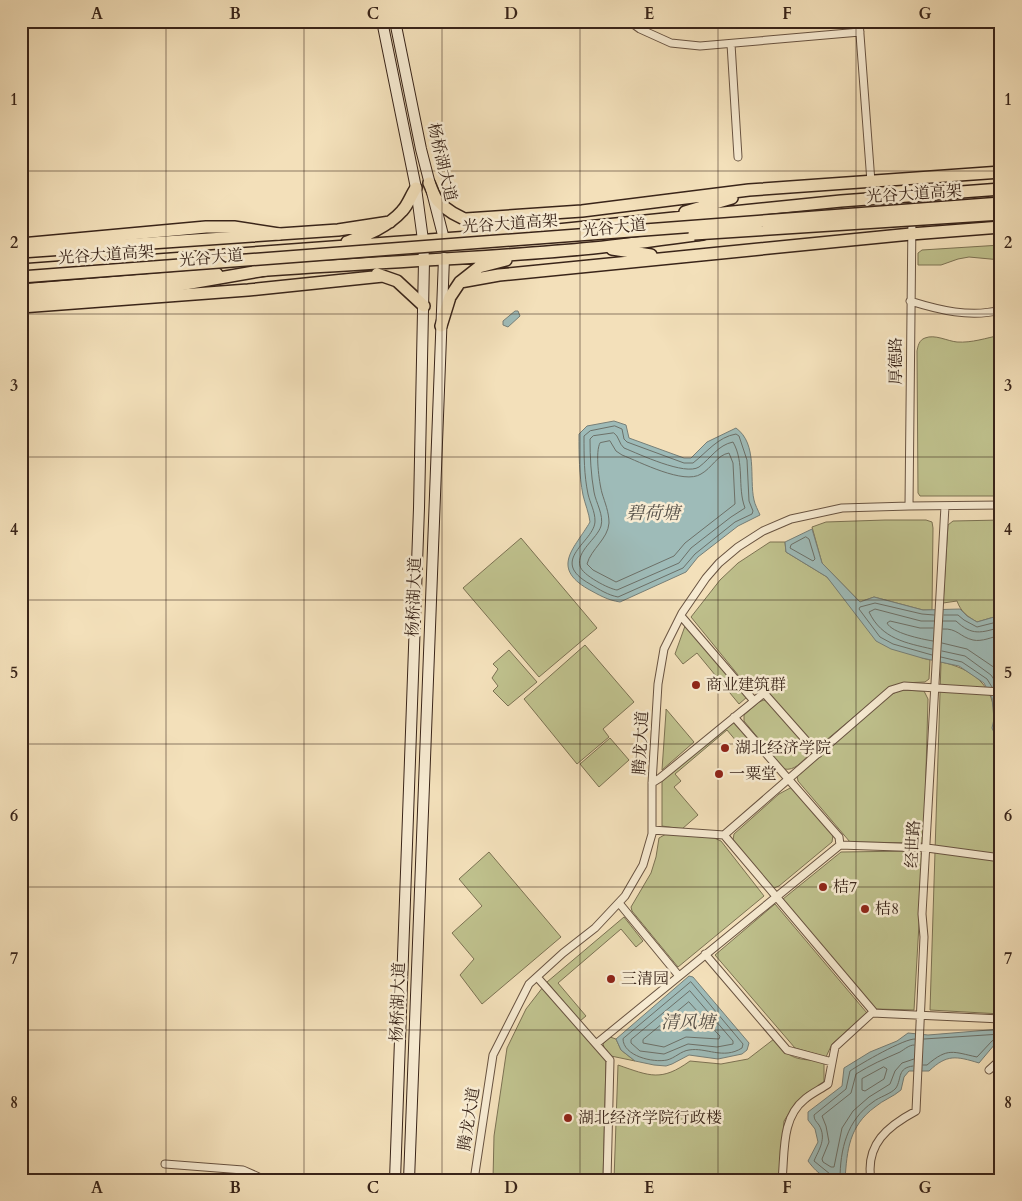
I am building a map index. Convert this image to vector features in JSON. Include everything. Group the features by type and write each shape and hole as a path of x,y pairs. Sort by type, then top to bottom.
{"main road":[{"name":"杨桥湖大道","path":"382,21 416,188 424,261 396,1180"},
{"name":"杨桥湖大道","path":"395,21 429,183 444,239 409,1180"},
{"path":"466,219 582,211 760,190 1001,172"},
{"path":"429,183 437,200 452,213 478,224 538,232"},
{"path":"335,247 368,234 390,222 403,211 416,188"},
{"name":"光谷大道","path":"21,270 538,232 841,201 1001,189"},
{"path":"656,220 760,190"},
{"name":"光谷大道高架","path":"21,278 1001,204"},
{"name":"光谷大道","path":"21,290 324,265 424,261 601,247 755,228 1001,210"},
{"name":"光谷大道高架","path":"21,285 503,247 1001,214"},
{"path":"21,252 338,230 390,222"},
{"path":"21,244 215,227 234,227 279,234"},
{"path":"460,282 499,275 675,257 1001,227"},
{"path":"187,240 272,251"},
{"path":"601,247 675,257"},
{"path":"441,326 450,297 460,282 479,267 535,252"},
{"path":"324,265 351,267 397,281 424,306"},
{"path":"21,299 179,285 265,270"},
{"path":"21,306 248,290 383,276"}],"street":[{"path":"629,21 640,29 671,42 700,46 860,32"},
{"path":"859,21 870,182"},
{"path":"730,44 738,157"},
{"name":"厚德路","path":"909,506 912,216"},
{"path":"910,301 940,310 974,314 1001,310"},
{"name":"腾龙大道","path":"474,1180 493,1055 529,984 563,953 595,928 619,903 643,865 652,830 652,783 658,684 664,649 680,616 706,578 719,563 738,547 763,532 791,519 842,508 1001,505"},
{"name":"经世路","path":"871,1180 872,1152 885,1131 916,1111 924,937 922,914 945,506"},
{"path":"680,616 754,701"},
{"path":"652,830 724,835 892,690 904,686 934,686 1001,692"},
{"path":"652,783 764,693 818,754"},
{"path":"734,717 839,837 840,845"},
{"path":"724,835 873,1011 872,1013"},
{"path":"596,1044 840,845 927,848 1001,858"},
{"path":"619,903 679,976"},
{"path":"705,954 787,1050 832,1062"},
{"path":"537,977 610,1060 607,1180"},
{"path":"782,1180 787,1122 804,1099 828,1084 835,1047 872,1013 1001,1019"},
{"path":"989,1070 1001,1059"},
{"path":"165,1164 244,1170 261,1178 343,1180"}],"green space":[{"path":"1001,245 1001,260 969,257 941,265 918,265 918,253 922,250"},
{"path":"1001,335 1001,496 920,496 918,493 917,351 919,343 921,340 929,337 963,342"},
{"path":"926,520 932,522 932,610 923,610 874,597 860,602 822,563 812,527 826,522"},
{"path":"1001,520 1001,615 977,622 960,608 957,601 943,603 948,525 953,521"},
{"path":"521,538 597,628 539,677 463,588"},
{"path":"770,542 785,542 786,552 827,577 841,594 922,658 930,660 929,679 925,682 902,683 885,691 820,744 813,743 767,691 752,691 691,617 720,580 738,563"},
{"path":"685,626 747,697 739,704 697,653 683,664 675,654"},
{"path":"585,645 634,702 603,729 609,737 577,764 524,699"},
{"path":"509,650 537,682 508,706 493,691 498,686 492,678 498,669 493,664"},
{"path":"941,662 971,674 986,688 994,707 994,732 1001,744 1001,1014 930,1010"},
{"path":"901,690 924,691 928,699 924,843 850,842 798,781 797,776 890,695"},
{"path":"764,700 768,702 807,747 809,755 791,769 784,769 744,721 744,715"},
{"path":"666,709 694,742 662,770 666,712"},
{"path":"733,722 750,741 742,748 727,730 675,774 681,781 674,787 698,815 682,829 662,826 662,781"},
{"path":"610,738 629,760 599,787 580,764"},
{"path":"792,787 833,835 832,842 779,886 774,888 770,887 733,840 734,834 779,794"},
{"path":"666,834 714,838 721,841 764,896 678,967 632,911 631,907 651,873 659,838"},
{"path":"914,851 923,855 914,1010 875,1009 783,899 841,852"},
{"path":"489,852 561,937 482,1004 460,975 474,959 452,933 482,906 459,879"},
{"path":"775,904 867,1013 832,1044 826,1057 795,1048 715,955"},
{"path":"624,917 643,941 636,947 621,929 558,983 586,1016 580,1021 547,982"},
{"path":"543,987 606,1060 603,1180 493,1179 494,1136 507,1048 526,1009"},
{"path":"610,1037 616,1039 621,1050 635,1061 611,1056 603,1044"},
{"path":"774,1039 785,1051 795,1058 824,1061 824,1085 806,1093 795,1104 784,1121 780,1180 614,1180 618,1065 647,1074 663,1074 680,1068 690,1061 721,1064 748,1059"}],"water":[{"path":"515,311 518,311 520,316 508,327 503,325 503,321"},
{"name":"碧荷塘","path":"614,421 626,425 629,438 684,458 691,458 707,442 736,428 743,435 750,452 754,500 760,515 738,526 698,557 686,572 620,602 611,600 588,589 570,573 568,565 573,549 590,522 581,480 579,434 587,426"},
{"path":"812,529 822,563 860,602 874,597 923,610 960,609 977,622 1001,615 1001,744 992,728 994,719 992,698 984,683 959,666 891,649 876,641 827,577 786,552 785,542"},
{"name":"清风塘","path":"689,976 693,977 749,1043 747,1050 742,1054 718,1059 689,1055 666,1066 635,1061 621,1050 616,1039"},
{"path":"1001,1029 1001,1045 995,1044 979,1063 952,1058 935,1065 929,1071 909,1071 904,1077 901,1090 866,1114 860,1122 851,1139 845,1180 824,1176 808,1161 818,1142 815,1129 808,1120 808,1112 842,1086 844,1068 870,1052 897,1041 908,1033 928,1035"}],"place":[{"name":"商业建筑群","path":"696,685"},
{"name":"湖北经济学院","path":"725,748"},
{"name":"一粟堂","path":"719,774"},
{"name":"桔7","path":"823,887"},
{"name":"桔8","path":"865,909"},
{"name":"三清园","path":"611,979"},
{"name":"湖北经济学院行政楼","path":"568,1118"}]}
